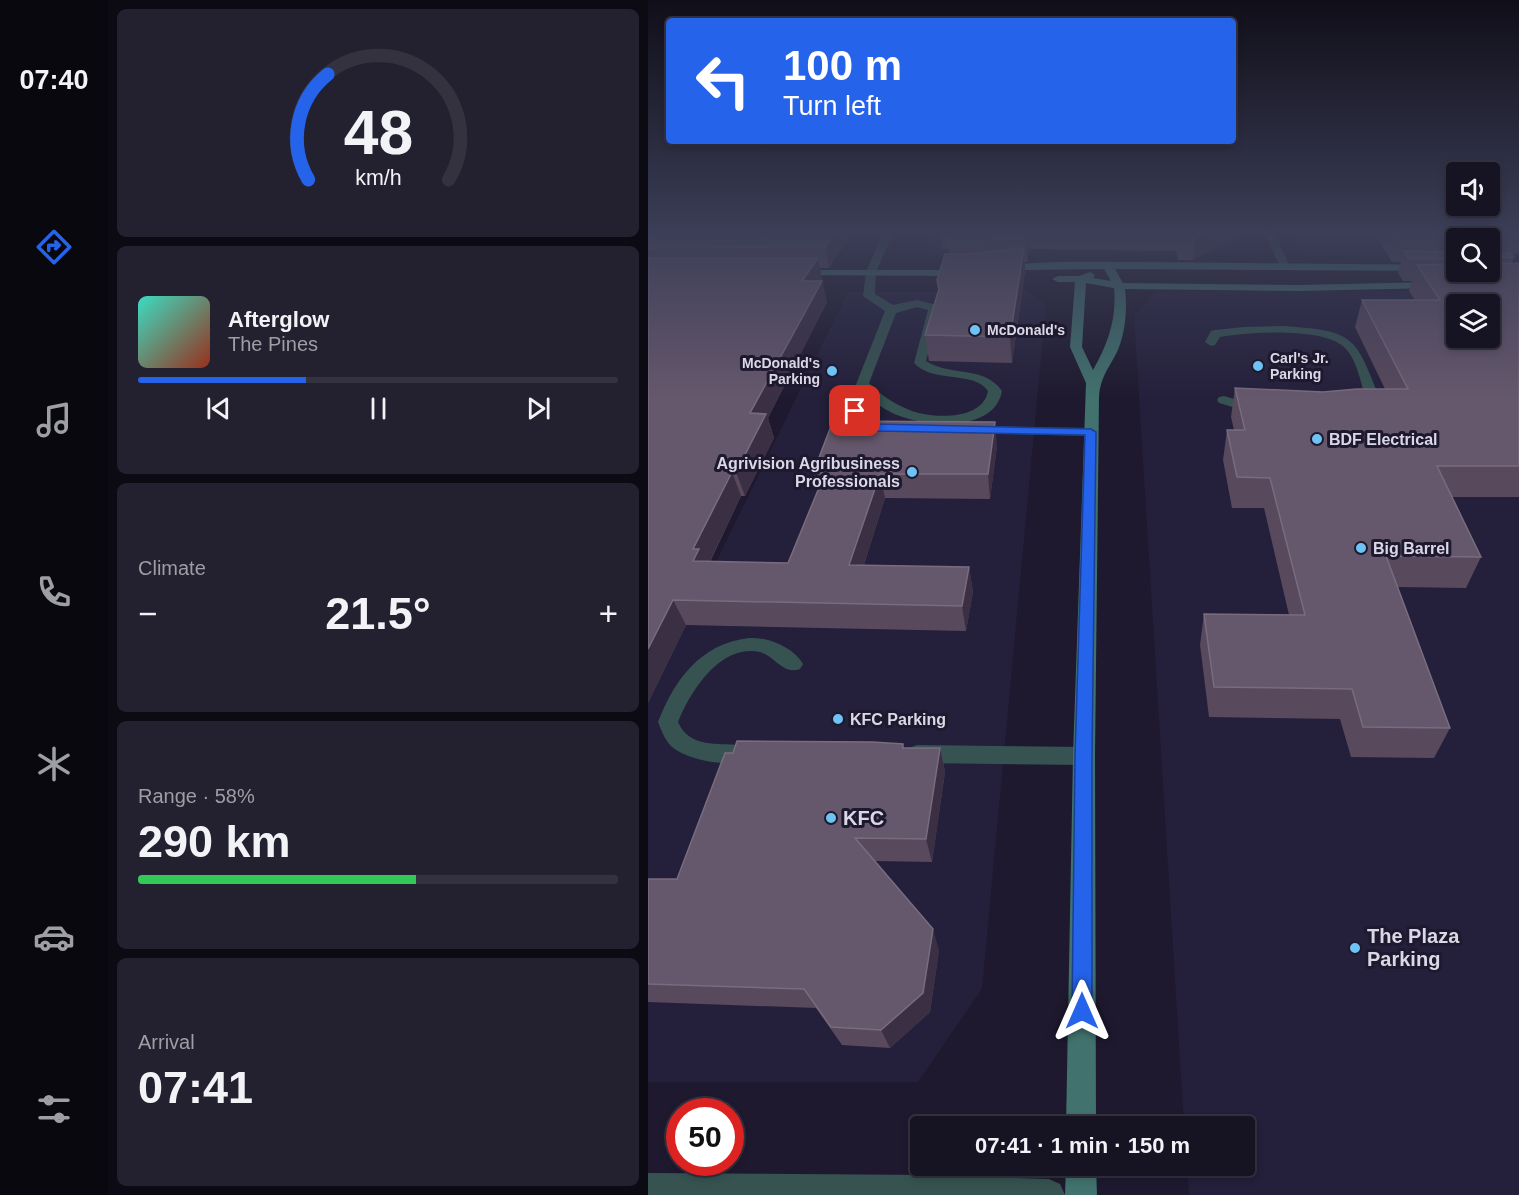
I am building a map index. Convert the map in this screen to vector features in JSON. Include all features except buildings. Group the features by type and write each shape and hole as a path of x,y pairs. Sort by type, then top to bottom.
{"main road":[{"path":"1080,289 1076,347 1093,383"},
{"path":"1081,1116 1084,756 1093,383 1115,342 1119,289"},
{"path":"1081,1176 1081,1195"}],"street":[{"path":"863,384 871,393 894,407 920,417 958,417 987,410 996,396 994,387 985,381 974,377 939,373 920,363 933,307 923,304 895,309 869,296 870,289"},
{"path":"895,309 863,384 857,404 856,418 868,425 897,428 1091,432"},
{"path":"1211,342 1215,334 1239,331 1306,331 1347,342 1353,349 1373,399 1369,407 1352,413"},
{"path":"1224,400 1266,412"},
{"path":"770,754 728,754 682,743 668,722 685,685 703,664 718,653 742,645 763,645 793,664"},
{"path":"891,754 1084,756"},
{"path":"648,1188 929,1190 1049,1195"}],"shaded area":[{"path":"1027,291 1046,305 982,989 918,1082 648,1082 648,701 848,292"},
{"path":"1157,291 1519,291 1519,1195 1189,1195 1188,1176 1255,1176 1255,1116 1183,1116 1134,315"}],"place":[{"name":"McDonald's","path":"975,330"},
{"name":"Carl's Jr. Parking","path":"1258,366"},
{"name":"McDonald's Parking","path":"832,371"},
{"name":"BDF Electrical","path":"1317,439"},
{"name":"Agrivision Agribusiness Professionals","path":"912,472"},
{"name":"Big Barrel","path":"1361,548"},
{"name":"KFC Parking","path":"838,719"},
{"name":"KFC","path":"831,818"},
{"name":"The Plaza Parking","path":"1355,948"}],"route":[{"path":"855,411 856,418 860,422 877,427 1091,432 1084,756 1082,1011"}]}
